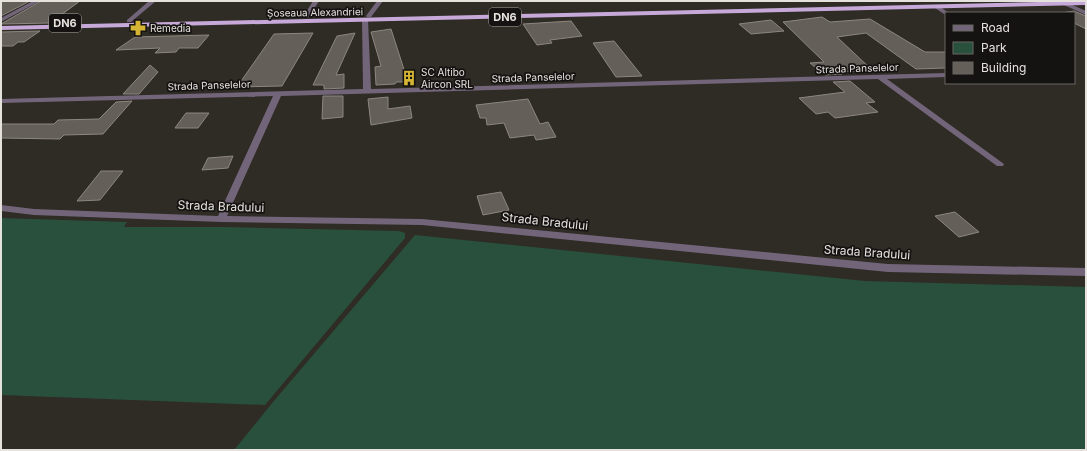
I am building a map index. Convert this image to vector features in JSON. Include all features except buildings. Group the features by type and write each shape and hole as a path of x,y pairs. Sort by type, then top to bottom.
{"highway":[{"name":"Șoseaua Alexandriei","path":"1,28 1000,1"},
{"name":"Șoseaua Alexandriei","path":"1,24 1086,3"}],"street":[{"path":"1,20 37,1"},
{"path":"129,21 153,1"},
{"path":"306,17 316,1"},
{"path":"367,91 367,18 380,1"},
{"path":"1066,4 1086,13"},
{"path":"937,7 945,12"},
{"name":"Strada Panselelor","path":"1,101 945,75"},
{"path":"881,78 1000,164"},
{"path":"222,219 278,93"},
{"name":"Strada Bradului","path":"1,208 34,212 222,219 422,222 888,268 1086,272"}],"green space":[{"path":"1,218 127,222 124,227 225,227 399,231 405,233 405,238 265,405 1,395"},
{"path":"415,235 865,281 1086,287 1086,450 234,450"}],"place":[{"name":"Remedia","path":"138,28"},
{"name":"SC Altibo Aircon SRL","path":"409,78"}]}
